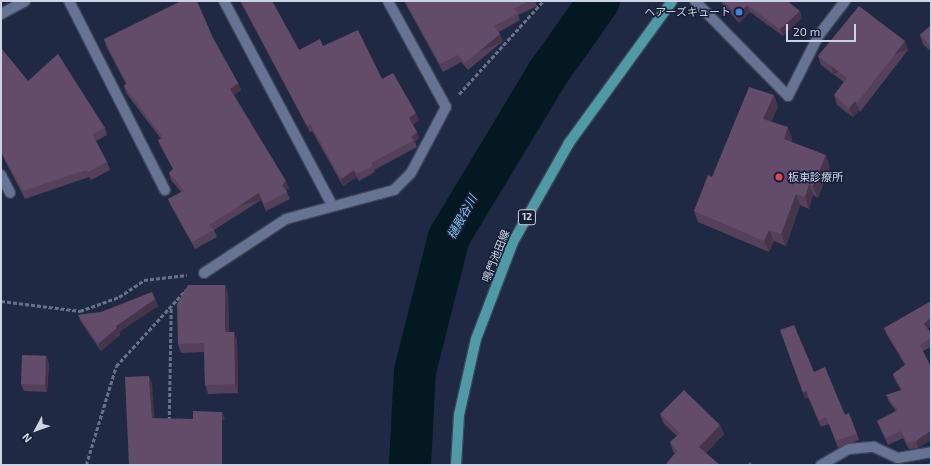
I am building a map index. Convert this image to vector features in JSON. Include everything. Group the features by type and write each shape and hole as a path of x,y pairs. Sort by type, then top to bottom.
{"main road":[{"name":"鳴門池田線","path":"456,465 459,415 476,339 513,242 569,143 672,1"}],"street":[{"path":"1,14 25,1"},
{"path":"69,1 165,190"},
{"path":"224,1 332,205"},
{"path":"204,273 286,219 332,205 394,190 411,173 446,108 388,1"},
{"path":"695,1 788,96 819,35 844,1"},
{"path":"1,175 10,192"},
{"path":"821,465 849,449 874,447 900,461 931,452"}],"path":[{"path":"446,108 543,1"},
{"path":"1,301 80,311 119,297 144,280 204,273"},
{"path":"86,465 116,366 171,306 204,273"},
{"path":"169,425 171,306"}],"building":[{"path":"181,1 197,1 213,38 238,83 230,89 286,181 282,185 287,192 264,204 259,193 209,225 214,230 192,242 168,199 184,191 169,173 173,169 158,140 163,138 124,86 127,84 104,39"},
{"path":"241,1 272,1 299,50 320,39 323,46 358,30 382,79 393,73 416,113 409,118 417,132 411,137 414,140 371,163 373,166 356,174 354,170 341,179 310,124 307,126"},
{"path":"405,1 529,1 513,9 518,13 494,26 500,34 465,63 458,55 440,64"},
{"path":"723,1 787,1 800,11 780,29 747,5 737,16"},
{"path":"859,6 905,41 857,103 855,101 849,108 834,95 847,78 818,56"},
{"path":"931,25 931,47 920,35"},
{"path":"1,48 28,81 58,54 105,128 92,134 107,162 88,172 86,170 23,191 1,151"},
{"name":"板東診療所","path":"749,87 774,95 763,119 788,127 784,139 826,155 813,186 809,184 805,197 796,194 781,234 769,230 764,241 694,211 708,175 712,177"},
{"path":"188,285 225,285 225,332 234,332 235,384 205,385 204,343 178,344 177,304"},
{"path":"152,292 155,299 116,326 117,328 98,344 78,315 101,312"},
{"path":"931,301 931,317 924,324 931,333 931,338 920,345 931,367 931,431 916,441 907,443 901,431 886,438 877,421 898,410 886,395 902,390 893,374 906,364 884,328"},
{"path":"794,325 814,372 825,367 845,415 849,413 857,434 836,441 826,417 819,421 806,391 803,393 780,330"},
{"path":"22,355 46,356 45,385 21,384"},
{"path":"149,376 152,418 193,419 193,411 222,412 222,465 129,465 125,377"},
{"path":"684,390 720,425 699,447 720,465 665,465 677,451 670,442 680,433 660,414"}],"waterway":[{"name":"樋殿谷川","path":"410,465 415,371 449,237 548,73 599,1"}],"place":[{"name":"ヘアーズキュート","path":"739,12"},
{"name":"板東診療所","path":"779,177"}]}
